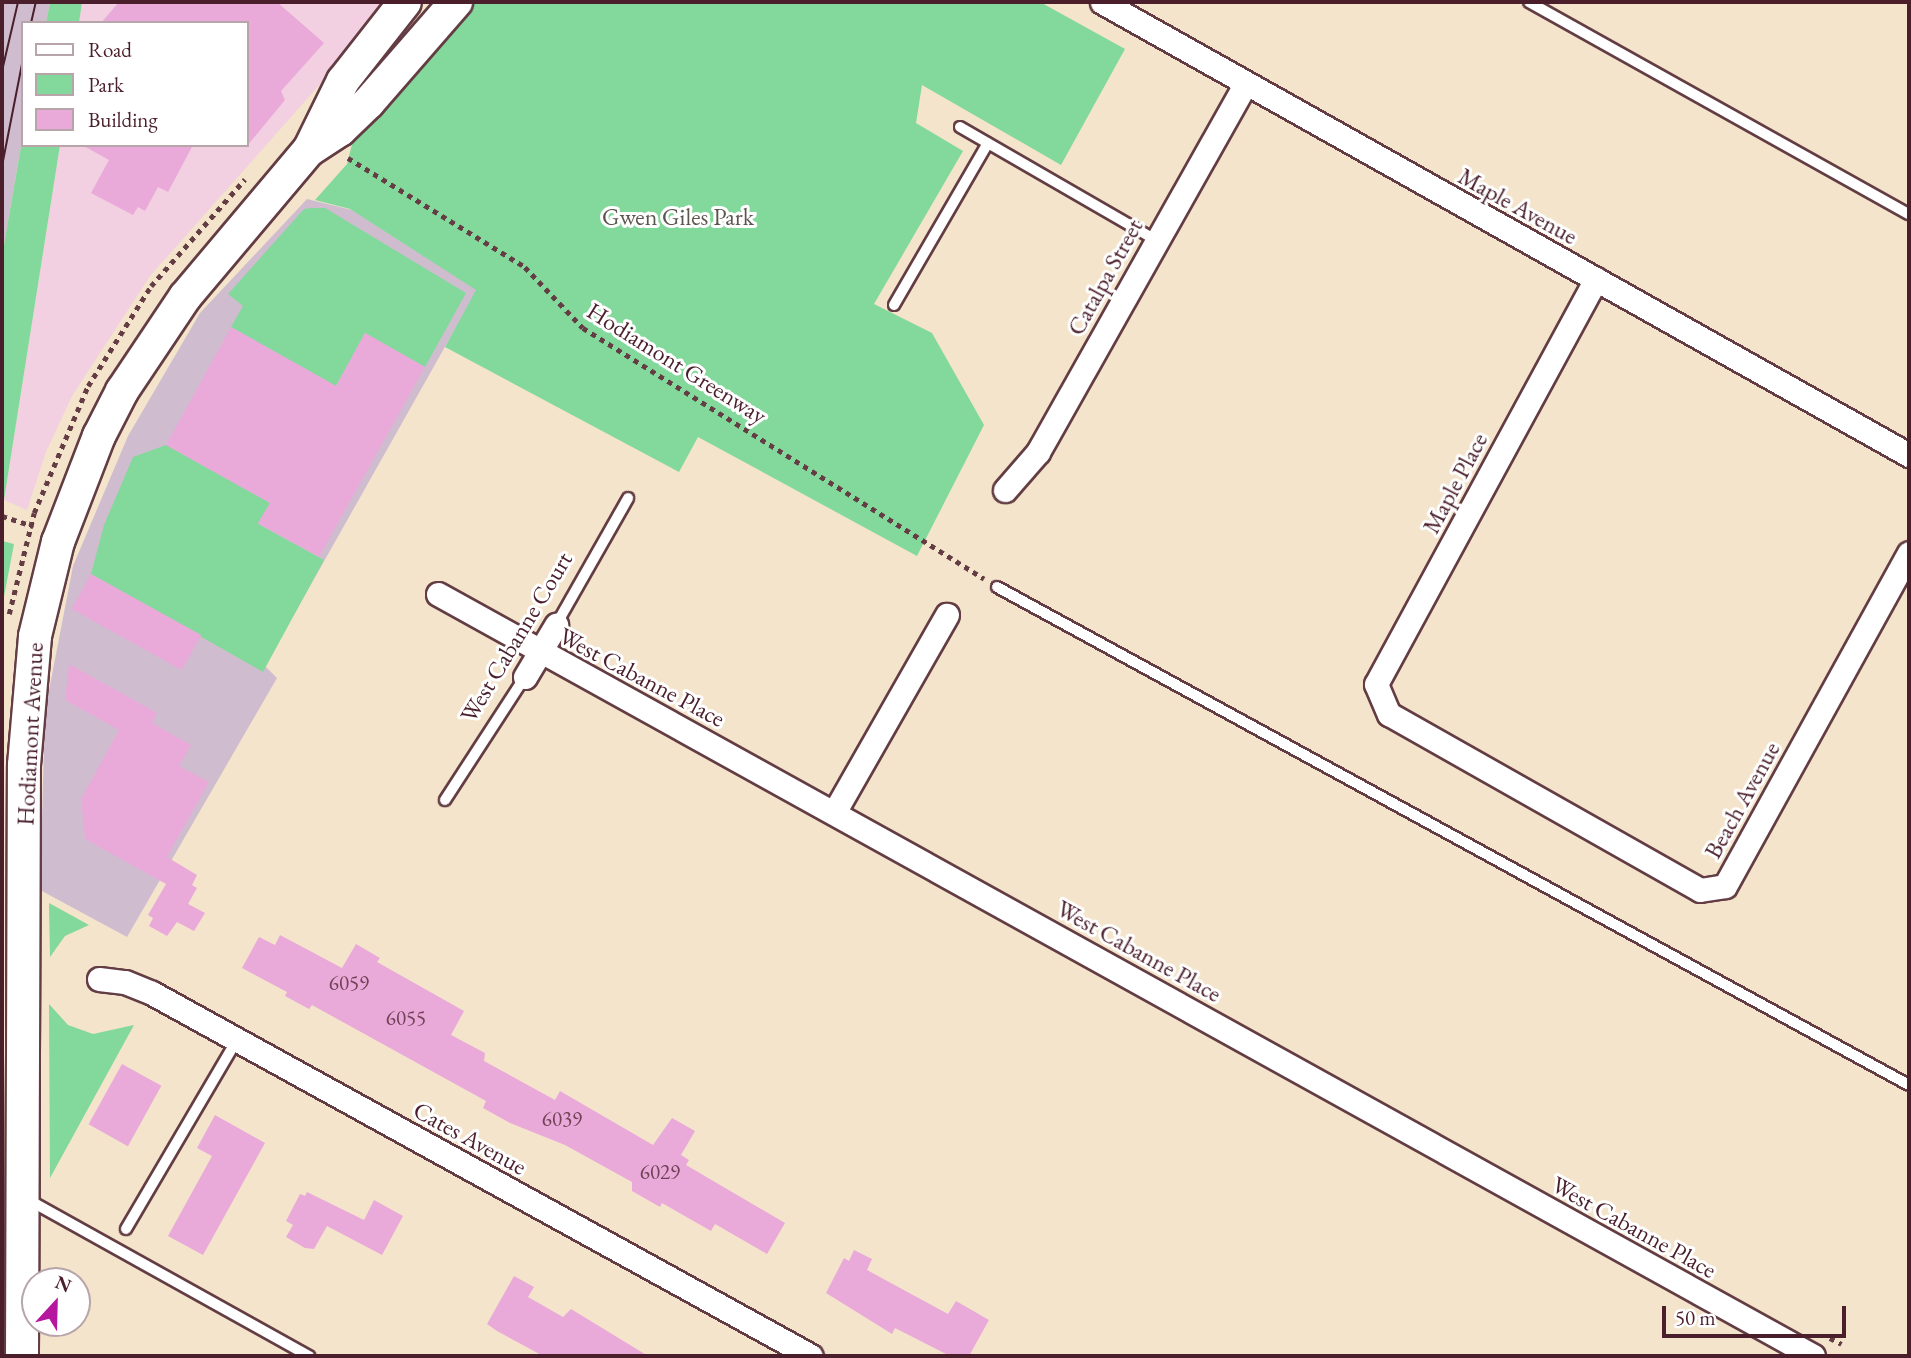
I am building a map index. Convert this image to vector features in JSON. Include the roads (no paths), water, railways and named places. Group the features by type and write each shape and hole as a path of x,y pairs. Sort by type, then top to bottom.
{"street":[{"name":"Hodiamont Avenue","path":"22,1356 27,702 35,636 60,535 99,436 153,344 194,286 309,150 343,81 405,2"},
{"name":"Hodiamont Avenue","path":"309,150 340,130 369,102 456,2"},
{"name":"Maple Avenue","path":"1102,2 1909,455"},
{"name":"Catalpa Street","path":"1005,490 1038,452 1245,84"},
{"name":"Maple Place","path":"1389,715 1376,684 1596,279"},
{"name":"Beach Avenue","path":"1389,715 1700,890 1725,886 1909,553"},
{"name":"West Cabanne Place","path":"438,594 835,811 1813,1356"},
{"path":"835,811 947,615"},
{"name":"West Cabanne Court","path":"525,677 556,625"},
{"name":"Cates Avenue","path":"99,979 125,982 152,993 811,1356"}],"lane":[{"path":"1529,2 1909,214"},
{"path":"960,127 1156,240"},
{"path":"894,305 988,143"},
{"name":"West Cabanne Court","path":"556,625 628,498"},
{"path":"997,587 1909,1085"},
{"name":"West Cabanne Court","path":"445,800 525,677"},
{"path":"126,1229 237,1040"},
{"path":"23,1196 309,1356"}],"tram line":[{"path":"2,71 18,2"},
{"path":"31,21 36,2"},
{"path":"2,166 21,69"}],"park label":[{"name":"Gwen Giles Park","path":"678,217"}]}
